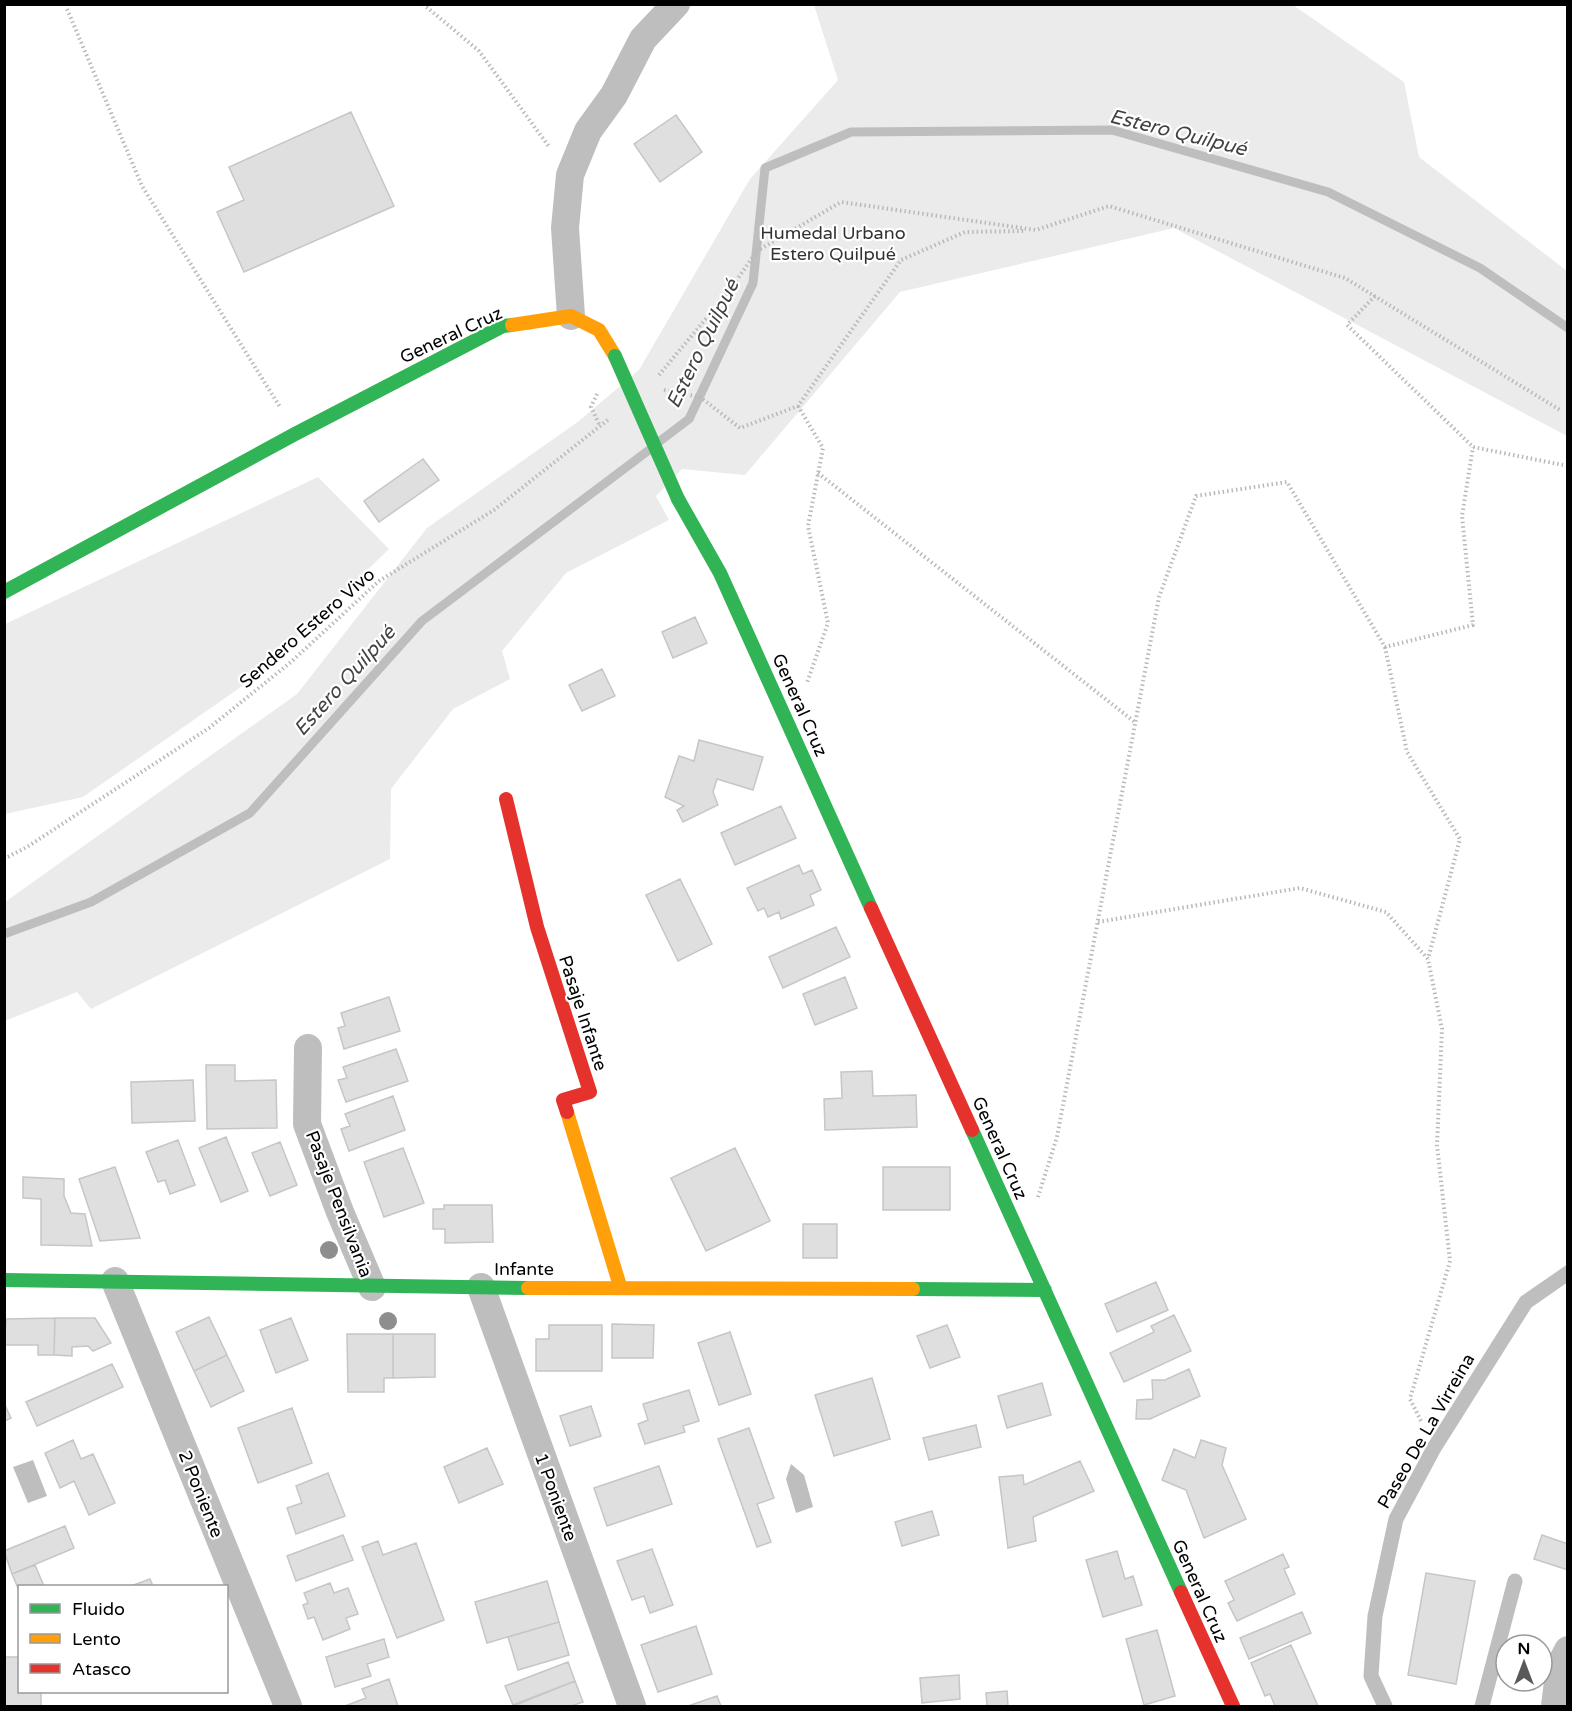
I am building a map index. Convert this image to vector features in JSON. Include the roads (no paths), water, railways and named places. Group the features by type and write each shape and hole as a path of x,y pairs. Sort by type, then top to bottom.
{"street":[{"path":"571,316 566,228 570,175 588,131 614,95 644,39 676,4"},
{"name":"General Cruz","path":"4,592 295,434 503,326 571,316 599,330 615,356 678,499 720,573 1233,1707"},
{"name":"Pasaje Infante","path":"507,799 537,927 590,1092 563,1100 620,1286"},
{"name":"Pasaje Pensilvania","path":"308,1048 308,1124 340,1212 372,1287"},
{"name":"Infante","path":"4,1280 372,1287 620,1286 1045,1290"},
{"name":"2 Poniente","path":"115,1281 288,1707"},
{"name":"1 Poniente","path":"481,1287 632,1707"},
{"path":"1556,1707 1560,1666 1568,1650"}],"lane":[{"name":"Paseo De La Virreina","path":"1385,1707 1371,1676 1375,1616 1396,1519 1434,1448 1526,1302 1568,1273"},
{"path":"1482,1707 1515,1581"}],"waterway":[{"name":"Estero Quilpué","path":"660,441 689,419 753,283 765,168 851,132 1112,130 1328,192 1480,268 1568,328"},
{"name":"Estero Quilpué","path":"4,934 91,902 250,813 422,621 649,450"}],"park label":[{"name":"Humedal Urbano Estero Quilpué","path":"833,243"}]}
